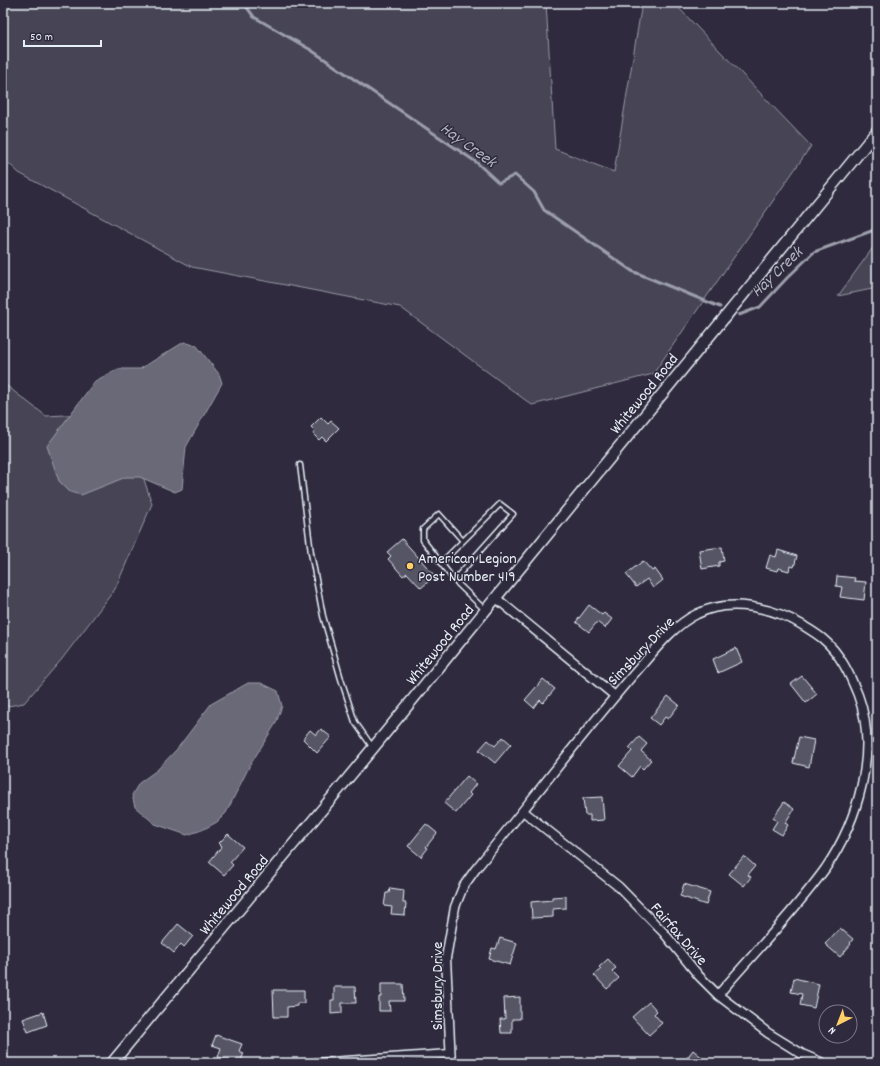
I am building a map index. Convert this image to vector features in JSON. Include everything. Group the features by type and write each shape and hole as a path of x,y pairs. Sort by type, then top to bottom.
{"street":[{"name":"Whitewood Road","path":"112,1063 486,611 877,130"},
{"path":"496,598 615,696"},
{"name":"Simsbury Drive","path":"451,1059 446,958 454,908 463,887 471,875 615,696 661,643 678,627 697,614 714,608 736,605 782,615 802,625 824,639 841,660 852,680 863,707 866,730 866,762 861,787 851,818 839,845 826,867 803,897 718,995"},
{"name":"Fairfax Drive","path":"524,811 619,887 654,922 699,976 718,995 768,1033 802,1054 823,1063"},
{"path":"315,1063 451,1059"}],"lane":[{"path":"300,465 311,553 323,616 341,679 356,722 373,748"},
{"path":"441,563 500,504 513,514 454,580"},
{"path":"463,541 439,514 423,530 424,540 454,580 486,611"}],"shaded area":[{"path":"3,3 546,3 555,149 614,172 642,3 674,3 811,146 653,374 532,405 400,307 192,267 19,173 3,158"},
{"path":"877,242 877,288 838,296"},
{"path":"3,383 46,416 122,412 152,504 115,589 62,659 24,703 3,707 3,501 6,498 3,482"}],"water":[{"path":"184,342 197,346 219,374 222,383 186,447 182,489 175,492 140,477 126,477 81,495 70,492 59,481 47,446 95,381 118,369 140,369"},
{"path":"248,683 261,683 278,691 282,706 276,723 250,765 226,813 217,822 202,830 187,835 155,824 135,807 132,795 139,783 157,770 177,749 211,704"}],"building":[{"path":"321,417 328,424 331,421 339,428 326,441 322,437 319,440 313,434 315,431 311,427"},
{"name":"American Legion Post Number 419","path":"402,539 435,576 421,588 407,573 403,576 388,559 391,556 387,552"},
{"path":"722,547 724,561 719,562 719,566 702,569 699,550"},
{"path":"778,550 797,556 794,567 790,566 789,571 778,568 777,571 766,568 770,555 776,557"},
{"path":"643,561 652,571 655,569 663,580 653,588 647,579 636,587 626,574"},
{"path":"837,576 855,578 854,581 866,582 864,600 840,597 842,587 836,586"},
{"path":"589,605 602,615 604,613 612,619 605,628 597,622 589,632 576,622"},
{"path":"736,648 742,662 718,673 713,659"},
{"path":"802,676 817,694 806,703 791,684"},
{"path":"543,679 555,689 543,703 540,700 534,708 525,700"},
{"path":"668,696 679,705 668,719 665,717 659,725 650,718"},
{"path":"321,729 331,737 317,753 303,739 310,730 316,735"},
{"path":"503,737 511,744 495,763 479,750 488,740 495,746"},
{"path":"639,737 647,744 641,751 651,760 643,769 640,766 632,777 619,766 632,751 629,748"},
{"path":"799,737 814,740 809,767 793,763"},
{"path":"467,776 476,784 469,793 471,795 456,813 444,803"},
{"path":"602,797 604,820 590,821 590,815 585,815 583,798"},
{"path":"784,802 794,809 785,823 788,825 782,835 772,829 777,821 773,818"},
{"path":"426,824 437,833 426,847 428,848 421,857 408,846"},
{"path":"228,834 243,847 230,862 233,865 224,875 209,862 222,846 219,843"},
{"path":"744,856 755,866 748,875 751,877 744,886 729,874"},
{"path":"684,884 710,892 706,905 680,896"},
{"path":"390,888 404,890 403,903 406,903 405,915 391,914 392,907 384,906 386,893 389,893"},
{"path":"566,896 566,908 553,909 553,917 532,918 531,902 552,900 552,897"},
{"path":"178,924 193,936 184,947 181,944 174,953 162,943"},
{"path":"840,928 853,939 850,943 851,944 840,957 825,944"},
{"path":"500,938 517,943 510,965 489,959 492,948 496,949"},
{"path":"608,959 616,968 612,971 619,978 607,989 594,975 601,969 599,967"},
{"path":"794,978 819,984 814,1008 800,1005 802,994 791,992"},
{"path":"381,984 403,984 404,1001 389,1001 390,1011 379,1011"},
{"path":"334,987 355,987 356,1003 342,1003 342,1013 331,1014 331,1000 334,1000"},
{"path":"273,990 304,990 304,1003 297,1003 297,1006 287,1007 287,1017 274,1017"},
{"path":"520,997 520,1019 512,1019 512,1033 501,1033 500,1019 505,1019 504,998"},
{"path":"649,1002 657,1011 654,1014 662,1023 649,1035 632,1017"},
{"path":"43,1012 47,1025 28,1032 23,1019"},
{"path":"216,1035 242,1044 239,1051 244,1053 240,1063 218,1057 221,1048 212,1045"},
{"path":"693,1050 709,1063 683,1063"}],"waterway":[{"name":"Hay Creek","path":"247,3 246,6 254,17 311,50 476,162 499,183 515,175 534,192 544,210 632,271 720,307"},
{"name":"Hay Creek","path":"739,315 760,307 814,252 877,229"}],"place":[{"name":"American Legion Post Number 419","path":"410,566"}]}
